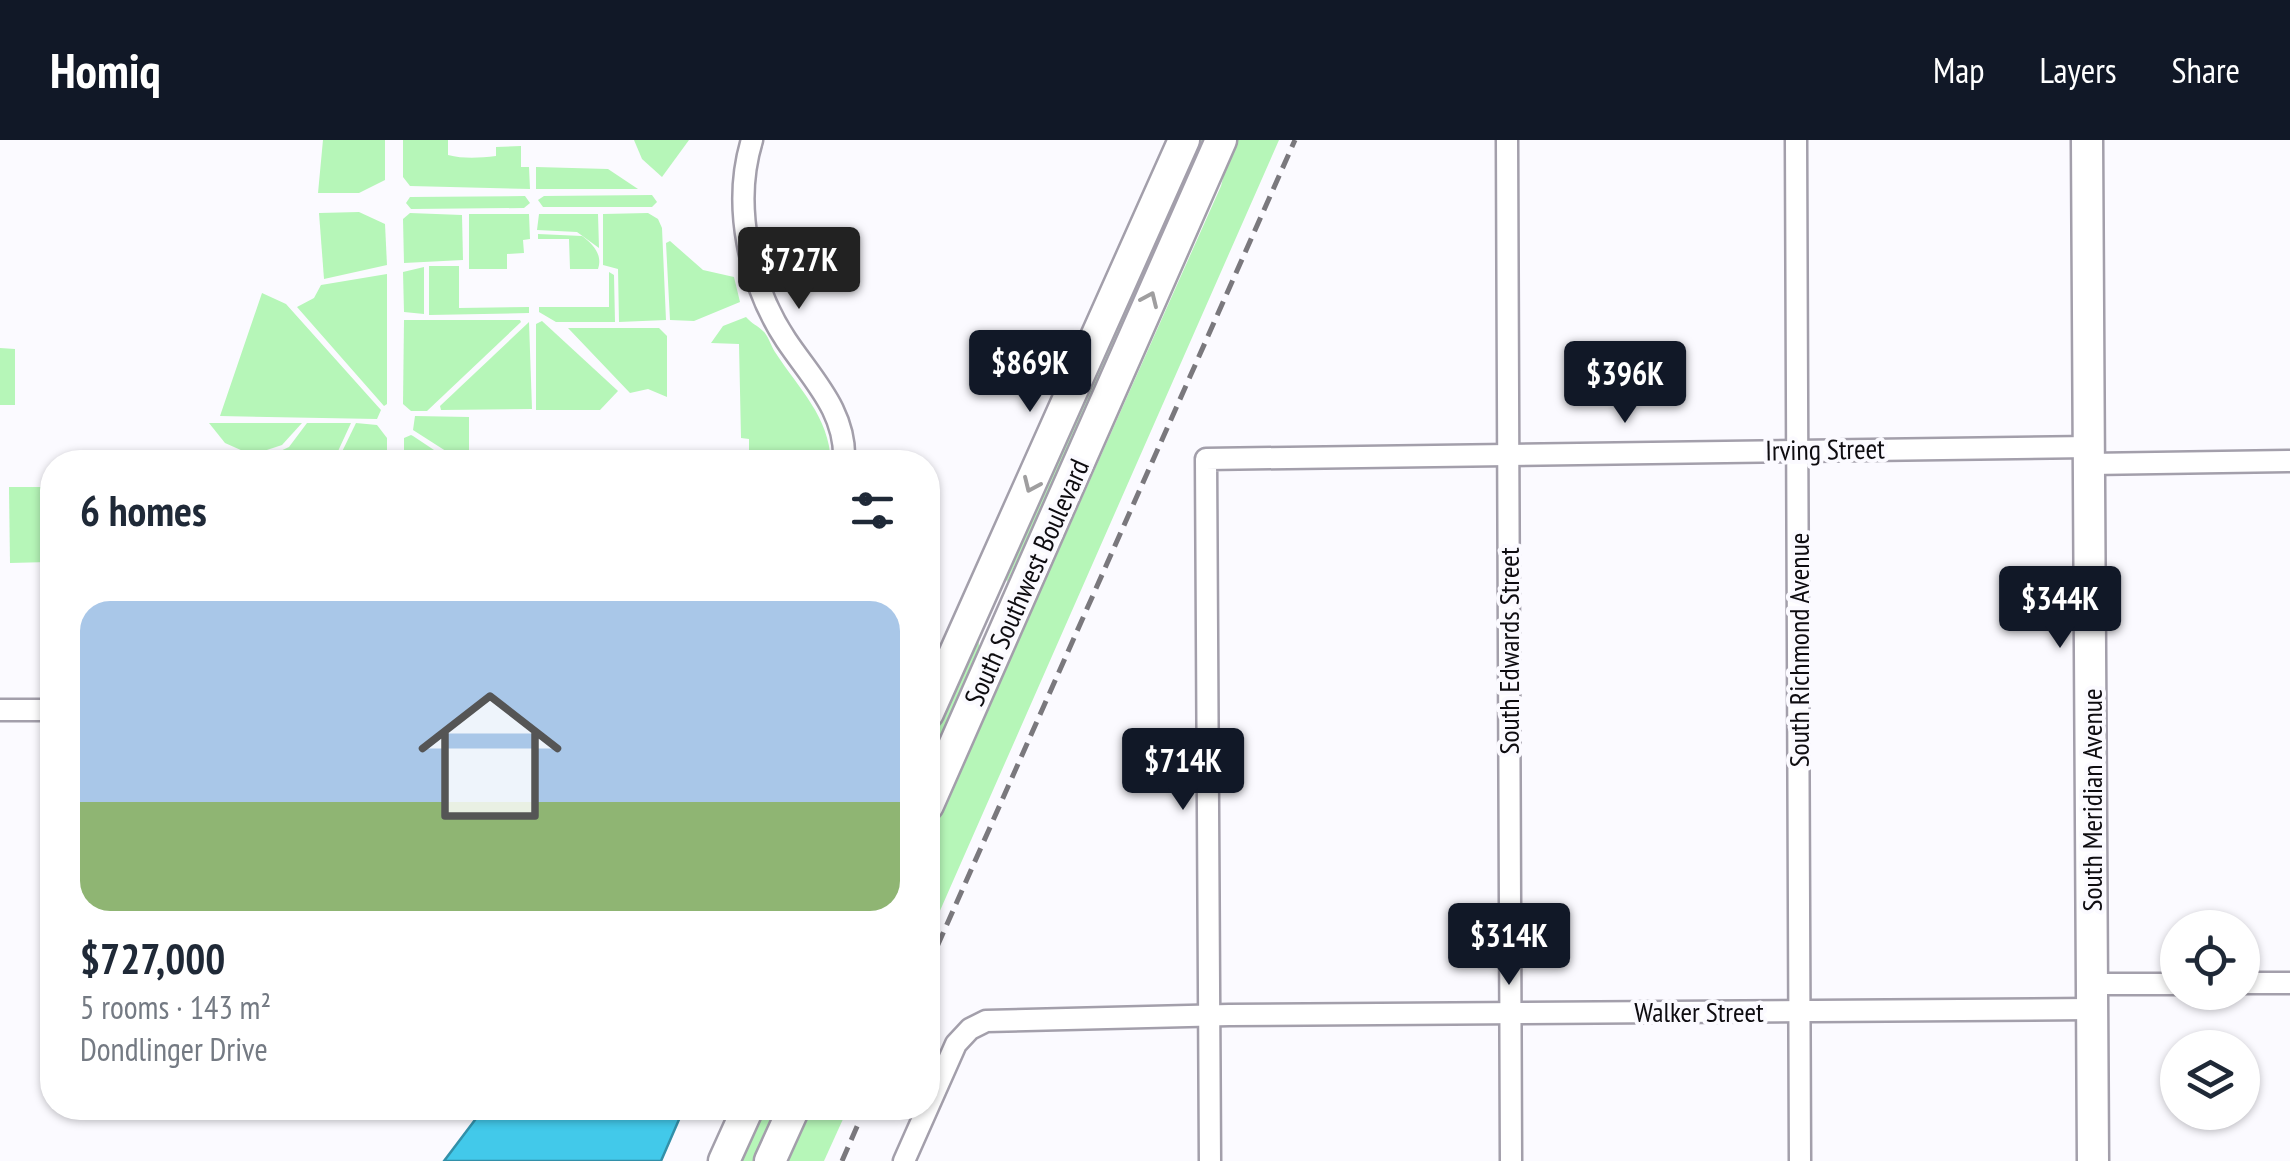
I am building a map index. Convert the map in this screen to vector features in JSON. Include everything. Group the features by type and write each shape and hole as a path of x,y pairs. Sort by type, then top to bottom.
{"main road":[{"name":"South Southwest Boulevard","path":"940,686 1184,140"},
{"name":"South Southwest Boulevard","path":"940,778 1220,140"},
{"name":"South Meridian Avenue","path":"2088,140 2092,1161"},
{"path":"724,1161 743,1120"},
{"path":"770,1161 789,1120"}],"street":[{"path":"752,140 744,216 758,282 784,336 831,402 841,426 843,450"},
{"name":"South Edwards Street","path":"1507,140 1511,1161"},
{"name":"South Richmond Avenue","path":"1796,140 1800,1161"},
{"name":"Irving Street","path":"1210,1015 1206,458 1797,450 2290,461"},
{"path":"0,710 40,710"},
{"path":"2260,983 2290,983"},
{"name":"Walker Street","path":"940,1080 956,1044 970,1029 986,1021 1799,1010 2091,997 2160,987"},
{"path":"1210,1015 1210,1161"},
{"name":"Walker Street","path":"904,1161 922,1120"}],"green space":[{"path":"323,140 385,140 385,180 359,193 318,193"},
{"path":"403,140 448,140 448,155 466,158 496,156 496,147 521,146 521,167 529,167 530,189 410,186 403,177"},
{"path":"634,140 689,140 662,177 642,159"},
{"path":"1194,140 1208,140 1007,582 1005,576"},
{"path":"1233,140 1279,140 940,911 940,817 1221,186"},
{"path":"536,167 608,169 638,189 536,189"},
{"path":"652,195 657,202 652,207 543,207 538,200 544,196"},
{"path":"525,196 530,203 524,208 411,209 406,203 410,197"},
{"path":"359,212 385,224 387,265 324,279 319,213"},
{"path":"410,213 462,215 463,260 404,263 403,219"},
{"path":"648,213 658,219 662,228 666,320 619,322 618,269 603,265 603,214"},
{"path":"469,214 529,214 530,239 523,240 524,253 507,254 507,269 469,269"},
{"path":"539,214 598,214 599,248 577,232 537,230"},
{"path":"538,234 582,236 596,250 598,269 570,269 569,239 538,239"},
{"path":"670,241 703,270 734,277 740,302 694,321 670,320 666,243"},
{"path":"429,266 459,266 459,308 529,307 529,313 429,315"},
{"path":"424,267 424,314 404,312 403,272"},
{"path":"609,272 614,275 615,322 556,322 539,312 539,307 609,307"},
{"path":"387,274 384,406 297,307 314,298 321,285"},
{"path":"262,293 286,304 381,410 377,419 220,416"},
{"path":"746,317 765,333 819,417 830,450 749,450 749,439 741,438 739,344 711,343 723,326"},
{"path":"404,320 521,322 427,411 411,411 403,404"},
{"path":"542,321 618,391 600,410 536,410 536,324"},
{"path":"529,322 532,409 441,410 440,406"},
{"path":"568,328 659,328 667,336 667,397 648,389 630,393"},
{"path":"0,348 15,349 15,405 0,405"},
{"path":"415,416 469,417 469,450 444,450 413,430"},
{"path":"209,423 302,423 282,445 267,450 241,450 225,443"},
{"path":"307,423 351,423 339,450 282,450"},
{"path":"356,423 377,425 387,438 387,450 343,450"},
{"path":"411,435 434,450 404,450 404,438"},
{"path":"9,487 40,487 40,562 10,563"},
{"path":"978,634 980,657 940,747 940,700"},
{"path":"752,1120 776,1120 757,1161 733,1161"},
{"path":"804,1120 843,1120 824,1161 785,1161"}],"water":[{"path":"475,1120 679,1120 661,1161 444,1161"}],"railway":[{"path":"940,940 1295,140"},
{"path":"842,1161 860,1120"}]}
